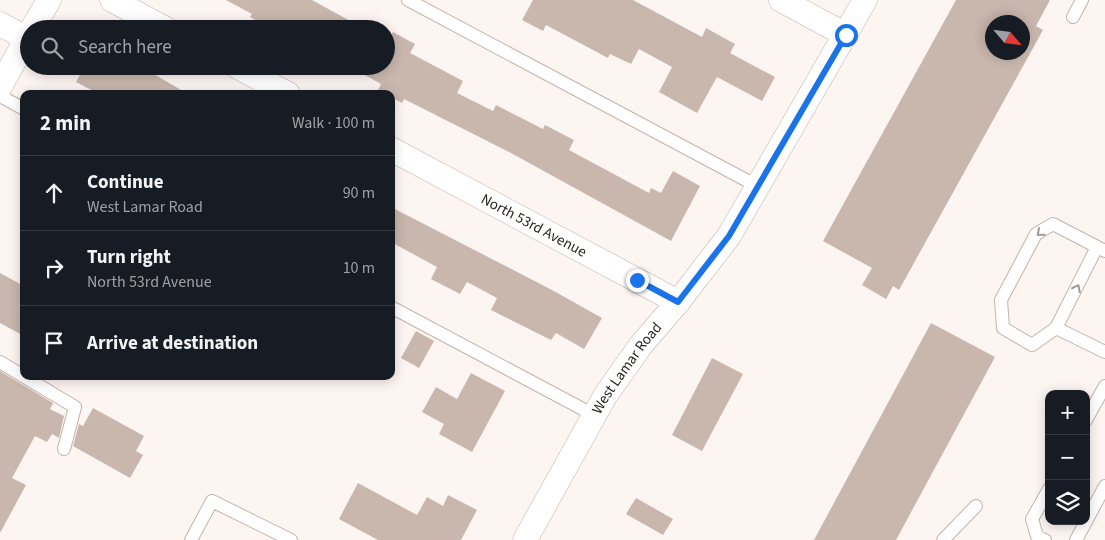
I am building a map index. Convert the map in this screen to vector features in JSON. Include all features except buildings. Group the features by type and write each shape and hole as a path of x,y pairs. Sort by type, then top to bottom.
{"street":[{"path":"37,20 49,0"},
{"path":"112,0 149,20"},
{"path":"781,0 846,35"},
{"name":"West Lamar Road","path":"525,540 594,415 641,345 678,302 729,236 759,187 865,0"},
{"path":"0,24 20,31"},
{"path":"0,87 20,50"},
{"path":"253,75 281,90"},
{"name":"North 53rd Avenue","path":"395,151 678,302"}],"lane":[{"path":"408,0 759,187"},
{"path":"1073,17 1082,0"},
{"path":"0,96 20,107"},
{"path":"1053,224 1101,249 1056,328 1032,345 1002,328 1001,300 1036,234 1053,224"},
{"path":"395,308 594,415"},
{"path":"1056,328 1105,352"},
{"path":"0,362 20,374"},
{"path":"30,380 75,407 64,449"},
{"path":"1090,413 1105,386"},
{"path":"1076,540 1105,486"},
{"path":"1045,496 1032,519 1037,536 1045,540"},
{"path":"191,540 212,501 291,540"},
{"path":"943,540 976,506"}],"route":[{"path":"637,280 678,302 729,236 846,35"}]}
